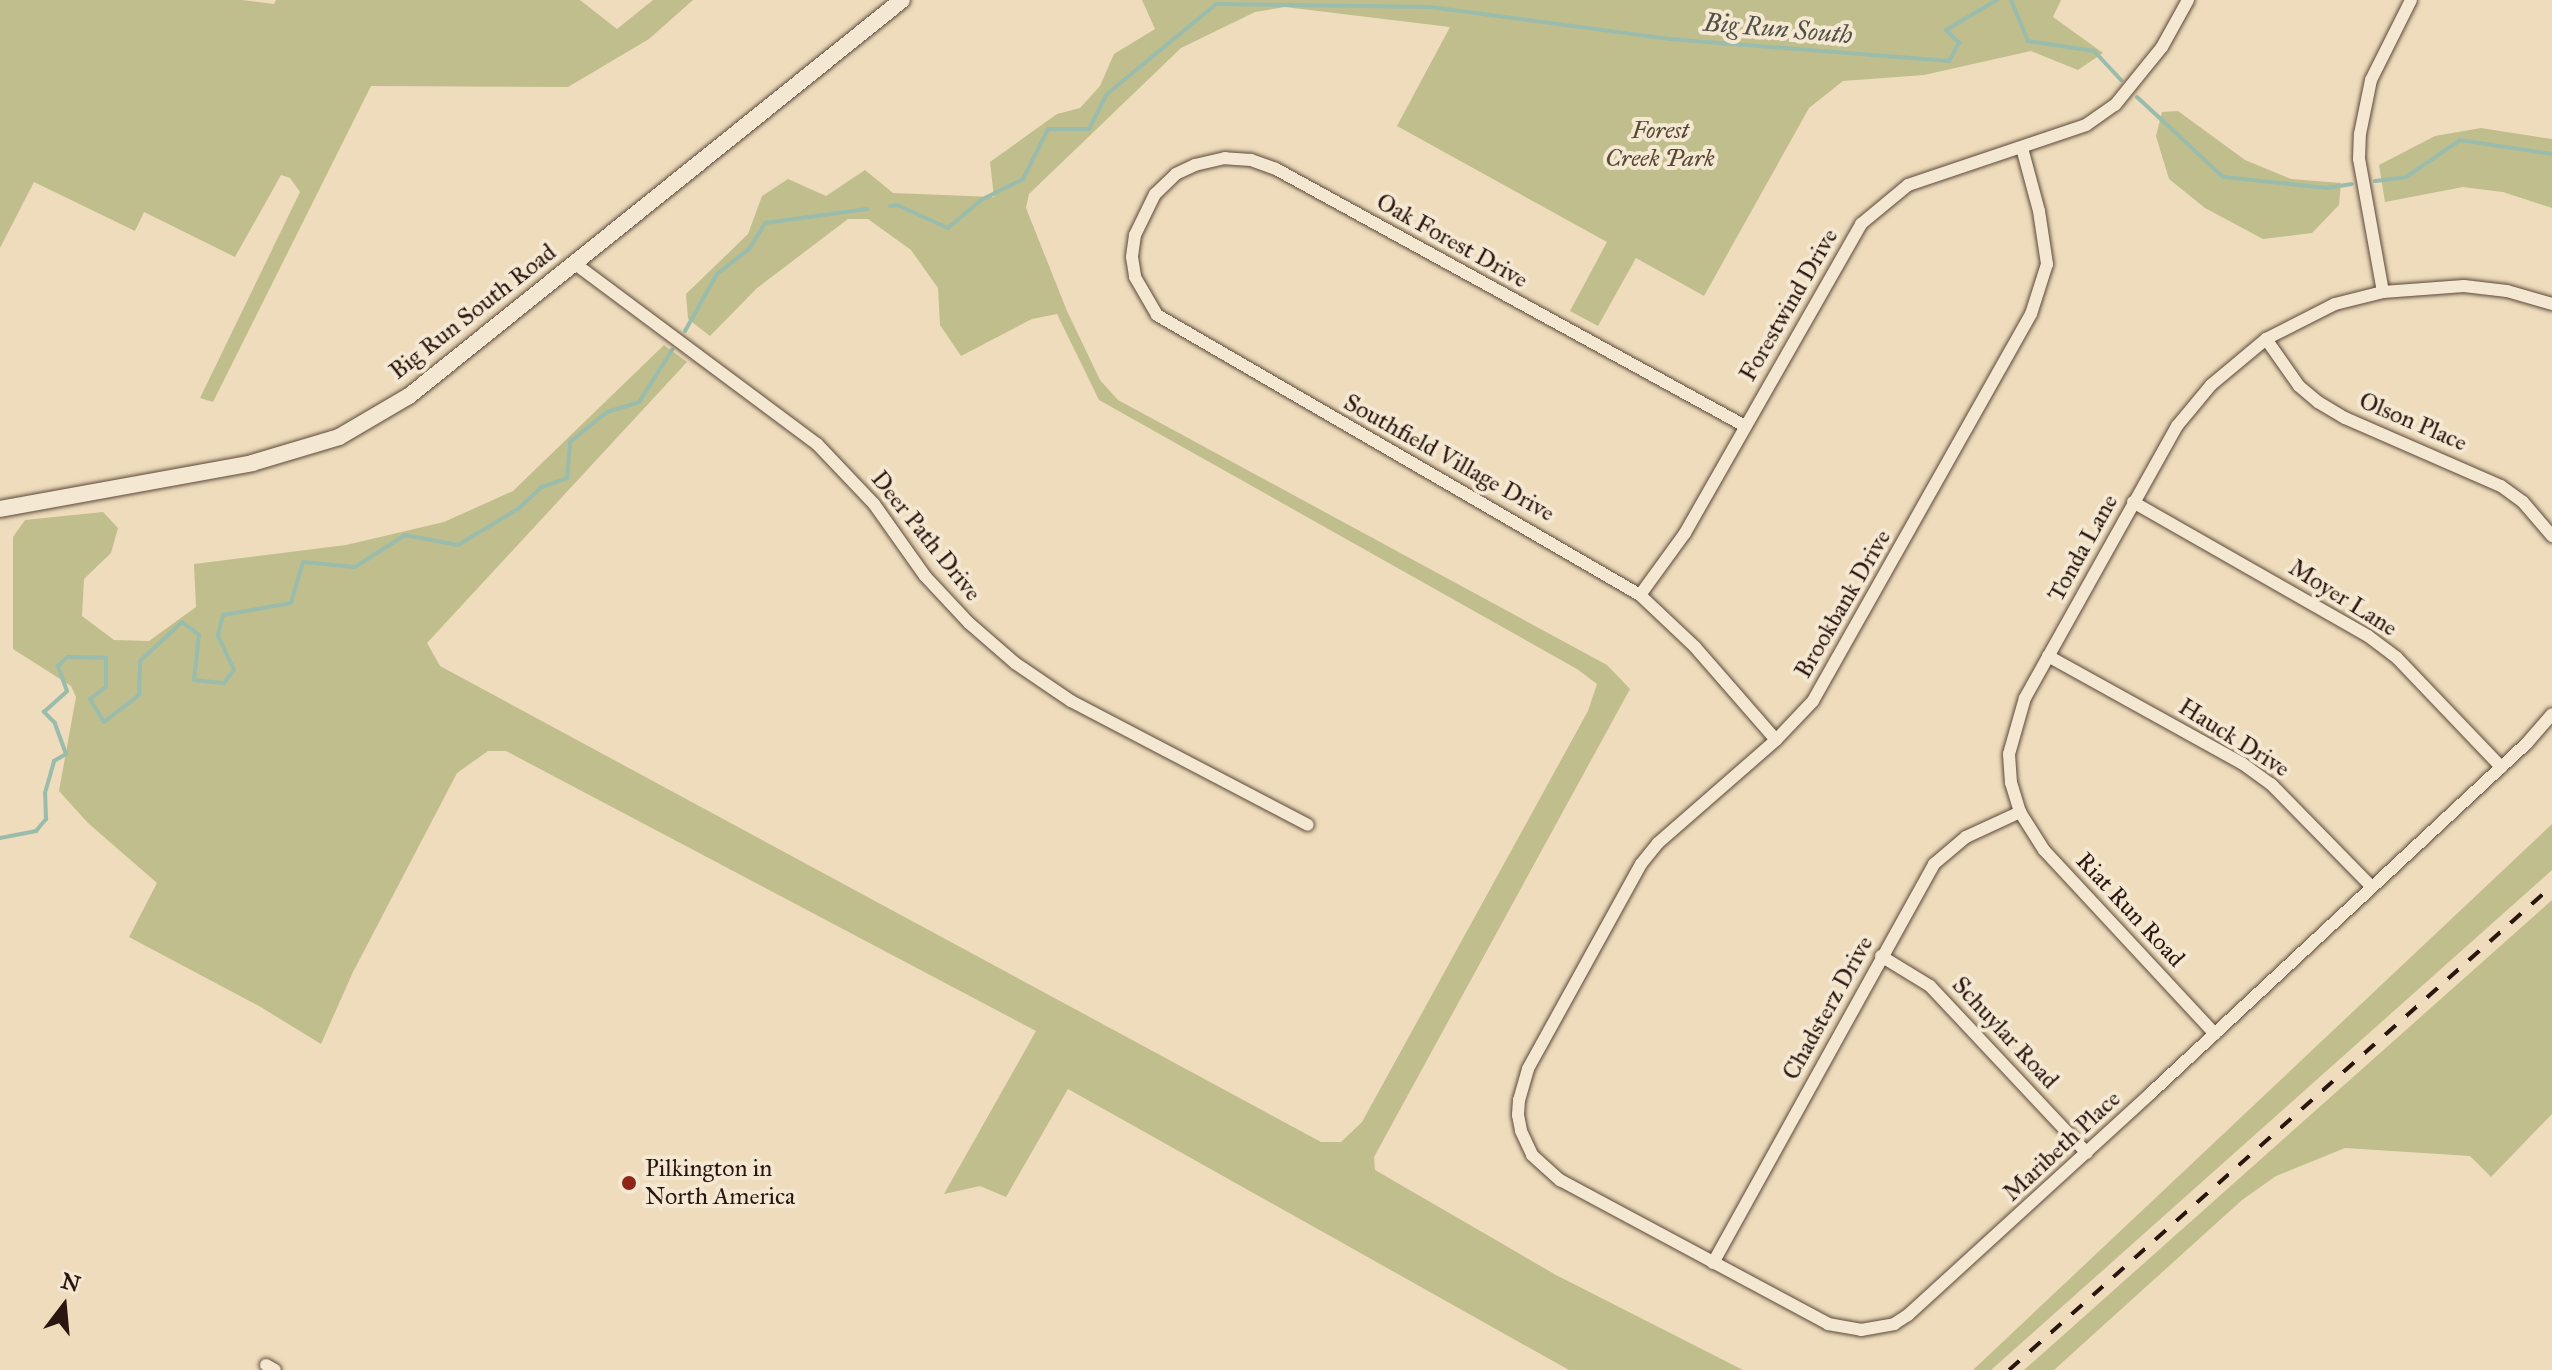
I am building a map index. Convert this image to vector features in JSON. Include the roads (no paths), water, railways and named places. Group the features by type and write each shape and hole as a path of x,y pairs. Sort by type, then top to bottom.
{"street":[{"name":"Big Run South Road","path":"0,509 252,463 339,437 409,396 902,0"},
{"name":"Forestwind Drive","path":"1640,595 1685,533 1861,224 1908,185 2086,125 2115,105 2162,47 2188,0"},
{"path":"2383,292 2359,159 2360,134 2371,80 2411,0"},
{"name":"Brookbank Drive","path":"1532,1155 1521,1131 1518,1115 1528,1069 1641,864 1658,843 1776,740 1813,701 1834,669 2031,314 2047,264 2039,211 2022,148"},
{"name":"Oak Forest Drive","path":"1142,215 1166,184 1195,165 1225,158 1251,160 1276,169 1745,426"},
{"name":"Southfield Village Drive","path":"1142,215 1132,257 1144,299 1157,315 1640,595 1695,647 1776,740"},
{"name":"Deer Path Drive","path":"574,263 817,444 874,504 925,576 969,623 1015,663 1071,701 1308,825"},
{"name":"Tonda Lane","path":"2020,812 2011,783 2012,740 2025,698 2133,502 2194,405 2266,339 2335,304 2383,292 2464,286 2507,291 2552,304"},
{"name":"Olson Place","path":"2266,339 2299,386 2318,402 2345,418 2501,486 2523,502 2552,536"},
{"name":"Moyer Lane","path":"2133,502 2368,636 2397,658 2501,767"},
{"name":"Hauck Drive","path":"2048,656 2262,777 2296,805 2372,887"},
{"name":"Maribeth Place","path":"1532,1155 1560,1180 1836,1327 1861,1330 1894,1324 1908,1315 2087,1153 2501,767 2552,714"},
{"name":"Chadsterz Drive","path":"1713,1263 1934,864 1966,837 2020,812"},
{"name":"Riat Run Road","path":"2020,812 2044,850 2215,1034"},
{"name":"Schuylar Road","path":"1881,956 1930,986 2087,1153"}],"waterway":[{"name":"Big Run South","path":"890,206 897,205 948,228 981,200 1023,179 1048,129 1089,129 1107,94 1216,4 1430,7 1669,39 1949,61 1959,43 1946,30 1997,0"},
{"name":"Big Run South","path":"2011,0 2028,41 2094,51 2121,80"},
{"name":"Big Run South","path":"2137,97 2223,177 2327,188 2352,184"},
{"name":"Big Run South","path":"2375,181 2406,177 2460,140 2552,154"},
{"name":"Big Run South","path":"685,331 717,274 749,249 765,223 867,209"},
{"name":"Big Run South","path":"0,838 36,831 46,819 45,793 54,761 66,754 55,723 44,712 67,691 58,666 67,657 106,658 106,687 90,699 104,722 139,695 140,661 182,622 199,635 194,680 224,683 234,670 218,635 223,615 291,603 303,562 355,567 405,535 458,545 518,509 542,487 567,478 570,442 607,412 639,402 672,350"}],"railway":[{"path":"2009,1370 2552,886"}],"place":[{"name":"Pilkington in North America","path":"629,1183"}],"park label":[{"name":"Forest Creek Park","path":"1660,145"}]}
